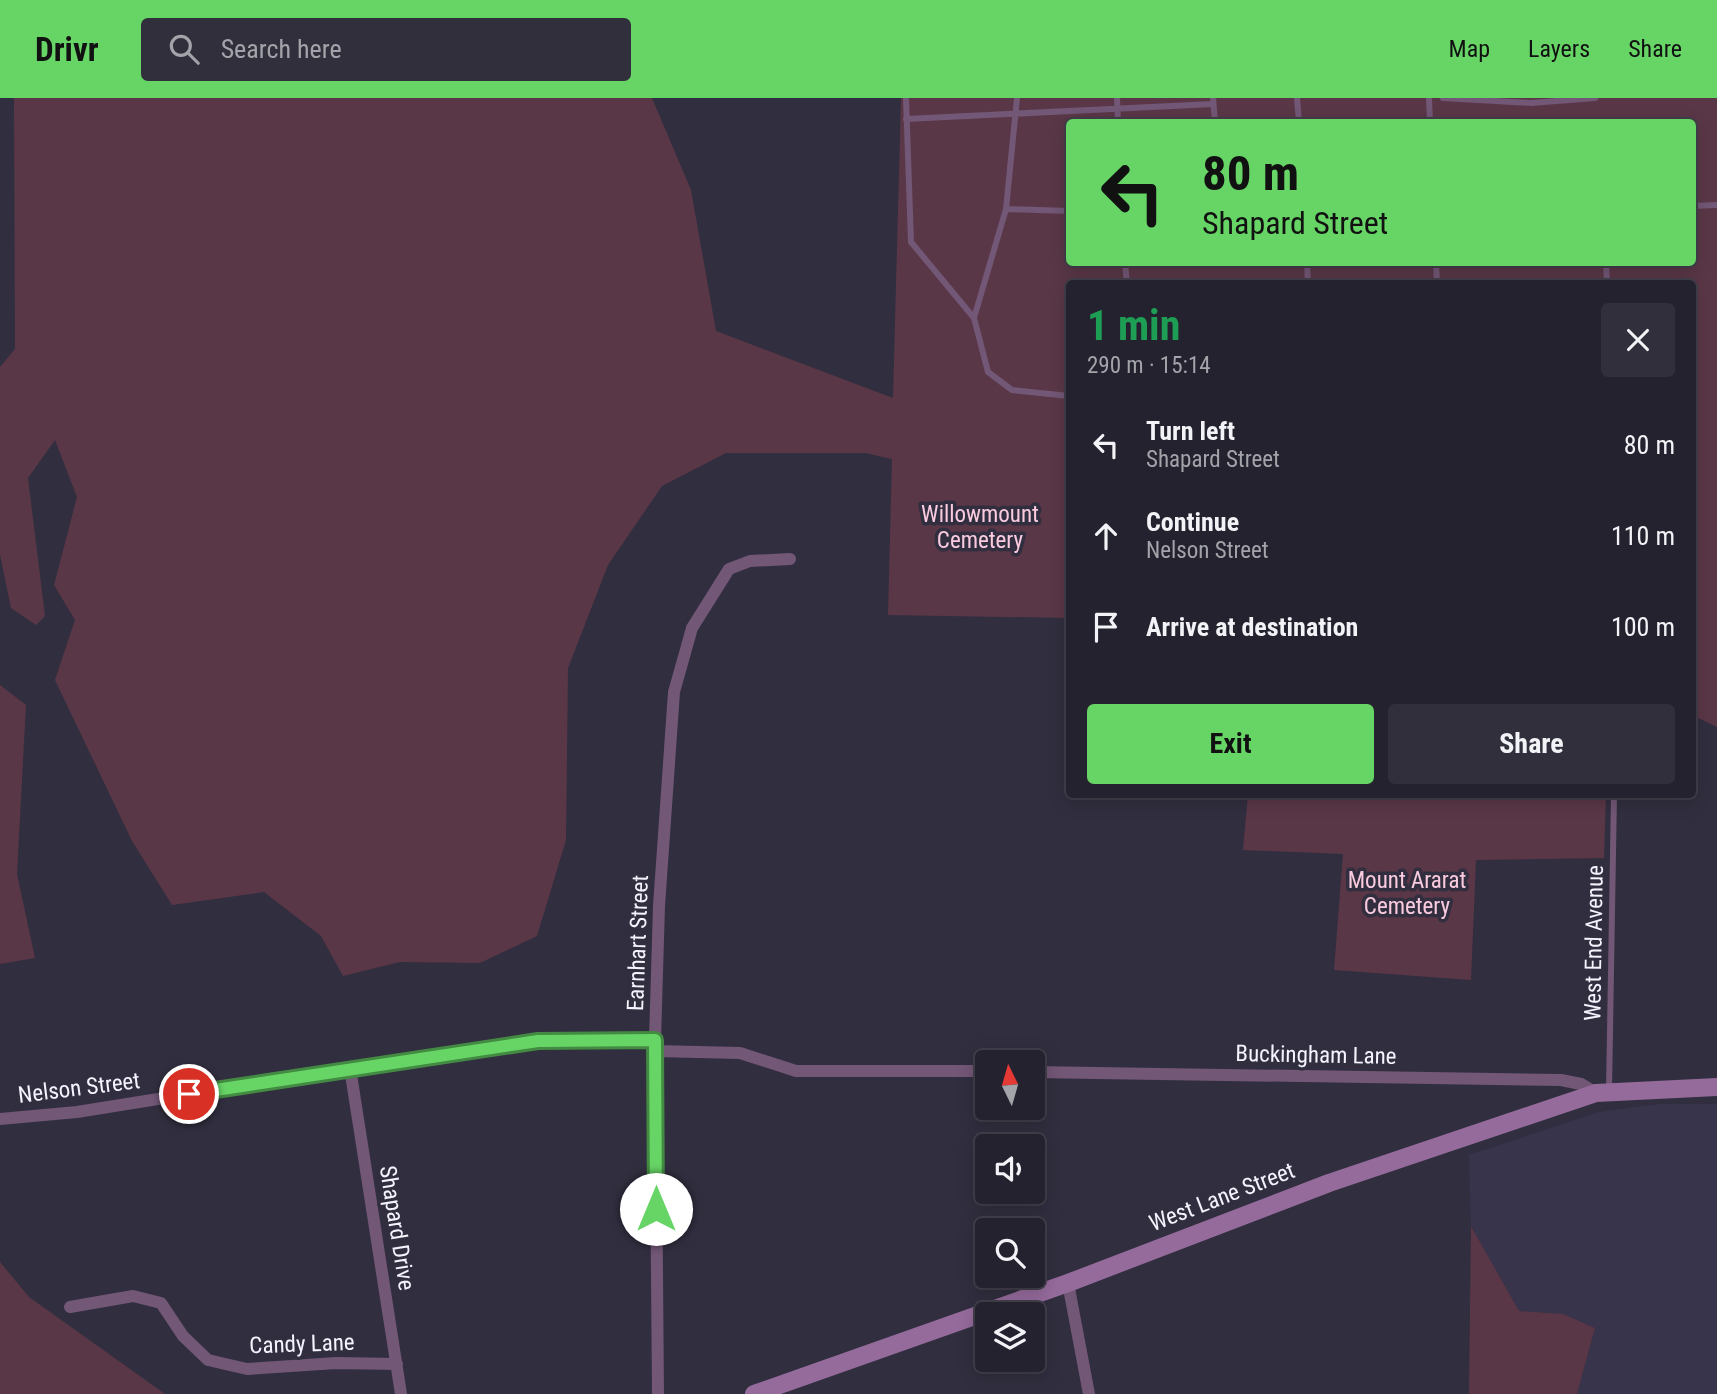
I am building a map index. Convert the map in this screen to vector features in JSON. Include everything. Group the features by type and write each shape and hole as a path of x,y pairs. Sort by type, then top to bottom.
{"street":[{"name":"Earnhart Street","path":"658,1394 655,1046 659,906 674,692 692,628 729,569 750,561 790,559"},
{"name":"Nelson Street","path":"0,1119 77,1112 412,1058 538,1041 655,1046"},
{"path":"655,1046 740,1053 796,1071 975,1071"},
{"name":"Shapard Drive","path":"350,1068 401,1394"},
{"name":"Buckingham Lane","path":"1045,1072 1562,1080 1603,1093"},
{"name":"West Lane Street","path":"754,1394 787,1389 1329,1183 1603,1093 1717,1087"},
{"path":"1068,1283 1089,1394"},
{"name":"Candy Lane","path":"70,1307 133,1296 161,1304 183,1336 208,1360 247,1369 336,1363 397,1364"}],"lane":[{"path":"906,98 911,242 974,318 988,372 1012,390 1066,396"},
{"path":"974,318 1006,209 1017,98"},
{"path":"1117,98 1118,119"},
{"path":"1297,98 1299,119"},
{"path":"1429,98 1430,119"},
{"path":"1443,98 1595,98"},
{"path":"906,119 1118,111 1213,101 1215,119"},
{"path":"1696,206 1717,205"},
{"path":"1006,209 1066,211"},
{"name":"West End Avenue","path":"1603,1093 1614,798"}],"shaded area":[{"path":"1659,1104 1717,1104 1717,1394 1577,1394 1595,1328 1563,1314 1519,1311 1471,1226 1469,1155 1599,1112"}],"green space":[{"name":"Willowmount Cemetery","path":"14,98 652,98 691,190 716,331 893,398 901,98 1717,98 1717,727 1696,717 1696,280 1066,280 1066,618 888,615 892,459 865,453 726,453 662,486 608,565 568,668 566,840 537,936 480,963 400,962 343,976 321,936 264,892 172,905 132,841 55,680 75,620 54,585 77,497 55,440 28,478 45,616 36,625 11,608 0,555 0,367 15,349"},
{"path":"0,685 26,705 17,874 35,958 0,964"},
{"name":"Mount Ararat Cemetery","path":"1248,798 1606,798 1604,858 1476,860 1471,980 1334,970 1343,854 1243,850"},
{"path":"1471,1226 1519,1311 1563,1314 1595,1328 1577,1394 1469,1394"},
{"path":"0,1262 29,1297 165,1394 0,1394"}],"route":[{"path":"189,1094 412,1058 538,1041 655,1040 656,1209"}]}
